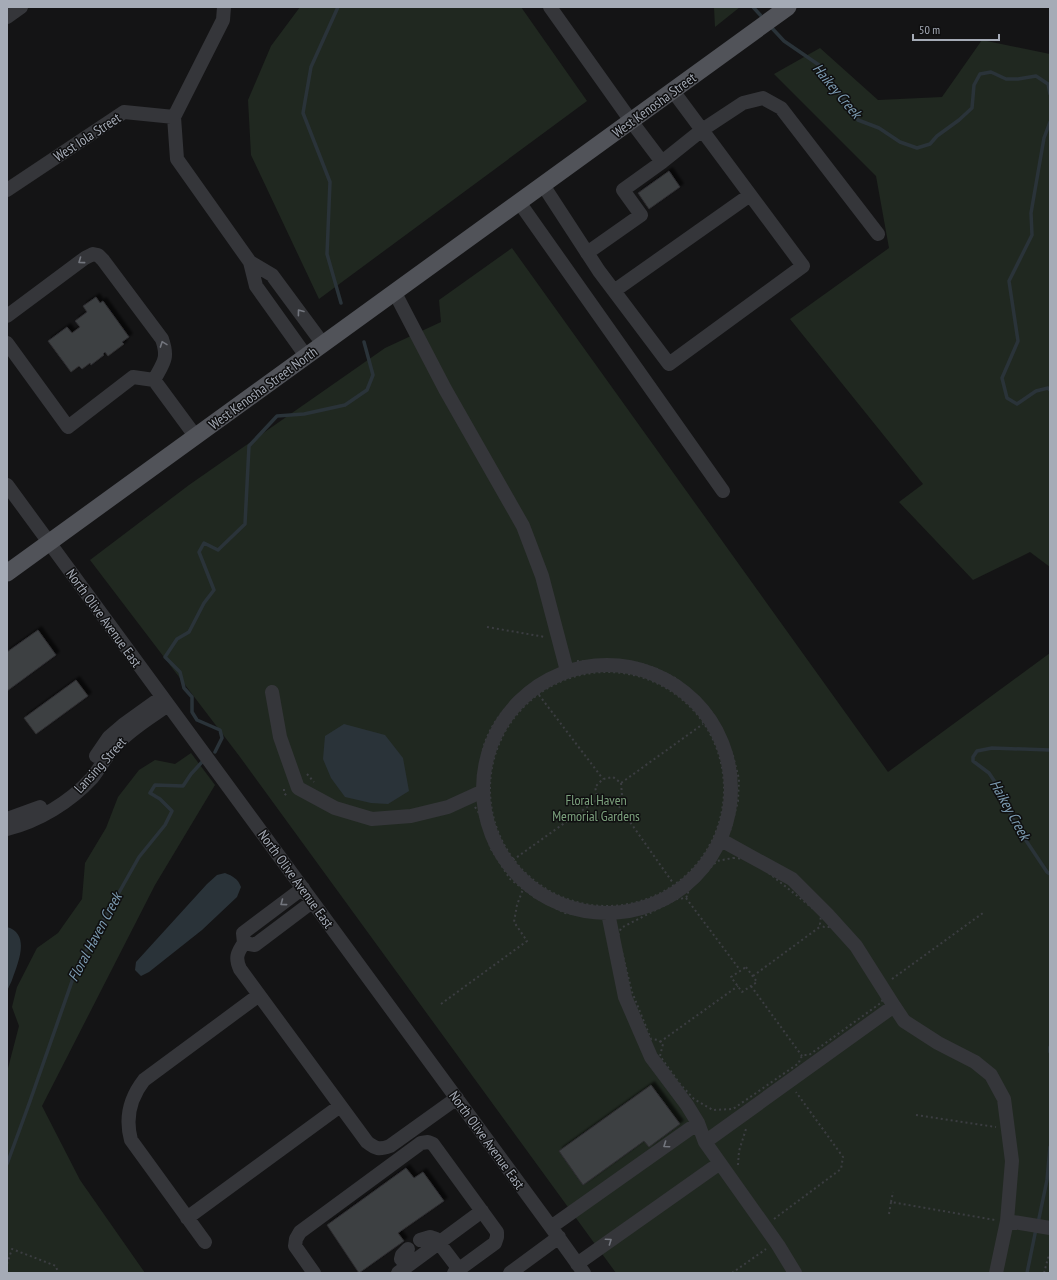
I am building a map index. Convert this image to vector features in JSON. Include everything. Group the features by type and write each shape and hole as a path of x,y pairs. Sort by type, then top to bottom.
{"main road":[{"name":"West Kenosha Street","path":"519,202 788,7"},
{"name":"West Kenosha Street North","path":"7,573 519,202"}],"street":[{"path":"7,17 22,7"},
{"path":"224,7 222,20 174,117 177,159 250,262 256,286 306,356"},
{"path":"550,7 662,162"},
{"path":"543,186 587,254 669,364 803,266 673,91"},
{"path":"587,254 641,215 624,190 702,130 743,102 763,98 781,108 878,234"},
{"name":"West Iola Street","path":"7,190 124,112 174,117"},
{"path":"614,291 750,195"},
{"path":"519,202 723,491"},
{"path":"7,316 85,258 93,254 98,255 162,339 165,349 165,358 154,380"},
{"path":"250,262 272,275 323,344"},
{"path":"395,293 445,388 523,526 542,576 561,671"},
{"path":"7,344 68,427 133,377 154,380 196,437"},
{"name":"North Olive Avenue East","path":"7,485 580,1268"},
{"path":"598,665 630,667 660,676 686,693 708,716 723,744 731,774 730,806 725,838 702,868 674,893 640,909 605,917 550,900 528,885 509,866 495,843 486,817 480,788 488,752 506,718 533,690 561,671 598,665"},
{"path":"272,692 280,737 298,788 335,808 372,819 411,816 448,807 480,788"},
{"name":"Lansing Street","path":"7,819 35,810 55,799 70,787 85,771 109,737 123,725 165,701"},
{"name":"Lansing Street","path":"7,829 20,826 38,818 60,806 77,793 92,777 117,744 165,701"},
{"path":"725,838 792,879 828,915 856,946 904,1021 938,1043 974,1062 991,1075 1004,1099 1012,1161 1009,1222 996,1273"},
{"path":"303,888 243,933 244,943 237,957 237,963 240,969 367,1142 375,1148 380,1149 390,1146 456,1098"},
{"path":"244,943 255,945 312,902"},
{"path":"605,917 625,997 651,1057 687,1105 698,1123 705,1142 778,1245 795,1273"},
{"path":"263,918 273,931"},
{"path":"205,1242 132,1140 128,1125 130,1105 137,1088 152,1073 259,995"},
{"path":"705,1142 894,1006"},
{"path":"187,1218 340,1106"},
{"path":"510,1273 555,1232 698,1123"},
{"path":"314,1273 295,1246 296,1239 300,1232 422,1143 428,1142 433,1144 482,1211 497,1232 497,1237 495,1243 457,1272 455,1264 433,1237 420,1240"},
{"path":"580,1268 720,1163"},
{"path":"402,1270 482,1211"},
{"path":"1009,1222 1050,1228"},
{"path":"402,1270 402,1255 408,1249"}],"path":[{"path":"486,627 546,638"},
{"path":"572,658 578,662 615,660 639,663 657,669 675,678 713,714 721,727 733,756 739,779 738,801 725,838"},
{"path":"480,788 483,749 494,722 520,694 538,680 561,671"},
{"path":"640,898 626,904 586,906 557,897 531,882 513,861 496,832 488,795 490,766 504,730 529,702 556,683 600,671 637,673 672,689 700,719 720,756 725,780 725,806 716,839 697,868 674,883 660,889"},
{"path":"539,695 603,779"},
{"path":"621,783 703,724"},
{"path":"306,773 315,783"},
{"path":"613,777 621,783 622,795 616,802 606,804 598,799 595,787 603,779 613,777"},
{"path":"284,787 284,793 290,798"},
{"path":"513,861 598,799"},
{"path":"616,802 674,883"},
{"path":"473,804 479,813 491,849 510,879 534,897 565,913 605,917"},
{"path":"734,858 749,859 765,870 821,915 820,924 822,926 824,928 833,927 854,950 883,993 882,1002 809,1055 804,1055 800,1058 799,1063 733,1109 713,1110 694,1099 680,1084 660,1056 663,1044 658,1040 652,1039 632,992 618,936 621,928 677,899 688,896 688,890 718,861 734,858"},
{"path":"441,1004 527,941 514,922 517,905 523,889"},
{"path":"686,897 740,970"},
{"path":"886,983 983,913"},
{"path":"753,976 822,926"},
{"path":"746,967 757,982 742,992 731,977 740,970 746,967"},
{"path":"660,1042 738,986"},
{"path":"750,986 802,1057"},
{"path":"768,1223 841,1169 843,1157 793,1089"},
{"path":"916,1115 1003,1128"},
{"path":"738,1169 739,1151 746,1129"},
{"path":"889,1214 893,1192"},
{"path":"891,1202 1009,1222"},
{"path":"732,1273 766,1248"},
{"path":"7,1264 12,1250 56,1266 58,1273"},
{"path":"1044,1273 1050,1255"}],"green space":[{"path":"300,7 521,7 587,101 319,299 251,155 248,100 271,46"},
{"path":"714,7 740,7 715,27"},
{"path":"982,40 1050,54 1050,567 1030,552 973,580 899,502 923,484 790,319 889,248 876,176 774,74 820,48 878,100 942,97"},
{"name":"Floral Haven Memorial Gardens","path":"512,248 888,772 1050,653 1050,1273 616,1273 240,757 90,560 189,485 385,348 441,322 439,300"},
{"path":"191,753 215,785 155,885 42,1106 80,1180 145,1273 7,1273 7,1072 19,1026 12,1007 17,987 37,948 58,933 82,899 85,863 106,828 118,797 139,770 155,760 175,764"}],"shaded area":[{"path":"344,724 385,735 403,758 409,791 388,804 371,803 345,797 331,778 323,759 325,736"},
{"path":"225,873 235,878 240,884 241,887 237,897 202,930 149,972 141,976 135,970 136,962 207,884 217,875"},
{"path":"7,927 19,936 21,950 12,981 8,989 7,998"}],"building":[{"path":"669,171 680,187 649,209 638,193"},
{"path":"96,297 100,303 103,301 129,337 122,342 124,344 108,356 105,352 103,354 104,355 91,365 90,363 82,369 79,366 71,372 48,341 67,327 72,333 80,327 75,321 87,312 83,306"},
{"path":"38,630 56,655 7,691 7,652"},
{"path":"76,680 88,696 36,734 24,718"},
{"path":"651,1085 680,1124 649,1147 644,1141 583,1185 559,1151"},
{"path":"406,1168 414,1178 423,1172 444,1201 398,1233 404,1241 359,1273 327,1225"}],"waterway":[{"name":"Floral Haven Creek","path":"338,7 311,67 303,113 330,182 327,254 341,303"},
{"name":"Haikey Creek","path":"753,7 764,19"},
{"name":"Haikey Creek","path":"770,26 784,41 819,65 858,120 879,128 900,142 917,148 930,144 937,136 959,120 972,108 974,85 980,74 991,72 1006,79 1036,76 1048,84 1050,94"},
{"name":"Haikey Creek","path":"1050,122 1044,138 1031,213 1032,235 1009,281 1018,341 1002,378 1007,398 1017,404 1036,391 1048,388 1050,390"},
{"name":"Floral Haven Creek","path":"215,752 222,738 220,730 197,720 192,712 192,697 184,688 180,672 165,657 177,639 189,632 204,603 214,590 199,552 204,543 218,550 245,524 249,446 277,416 304,414 345,405 367,390 373,375 364,342"},
{"name":"Haikey Creek","path":"1050,750 992,748 977,751 973,757 973,761 989,773 1003,794 1008,810 1021,833 1047,872 1050,874"},
{"name":"Floral Haven Creek","path":"7,1164 77,967 139,857 165,825 172,811 160,799 150,793 155,785 183,786 202,762"},
{"name":"Haikey Creek","path":"1050,1047 1050,1052"},
{"name":"Haikey Creek","path":"1038,1223 1047,1180 1050,1147"},
{"name":"Haikey Creek","path":"1027,1273 1036,1229"}]}
